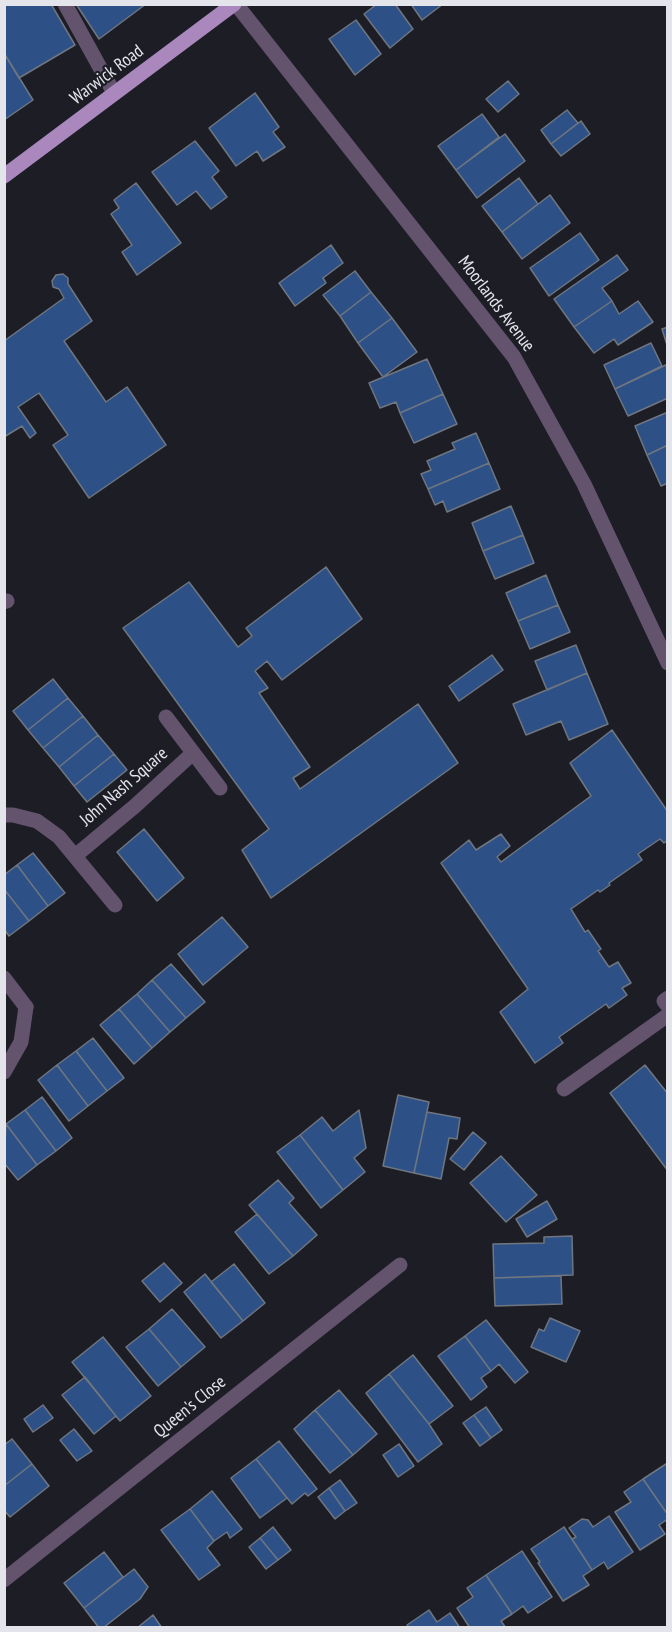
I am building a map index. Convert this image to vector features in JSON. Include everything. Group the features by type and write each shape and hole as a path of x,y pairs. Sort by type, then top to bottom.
{"main road":[{"name":"Warwick Road","path":"4,176 235,4"}],"street":[{"path":"65,4 114,93"},
{"name":"Moorlands Avenue","path":"235,4 514,357 584,484 668,663"},
{"name":"John Nash Square","path":"166,717 220,788"},
{"name":"John Nash Square","path":"75,856 193,753"},
{"path":"4,815 37,821 59,837 115,905"},
{"path":"4,978 26,1007 21,1042 4,1072"},
{"path":"668,998 664,1001 668,1006"},
{"path":"564,1089 668,1015"},
{"name":"Queen's Close","path":"4,1580 400,1265"}],"building":[{"path":"4,4 51,4 75,45 19,78 4,53"},
{"path":"76,4 146,4 99,39"},
{"path":"377,4 395,4 413,29 390,48 364,14"},
{"path":"411,4 443,4 422,20"},
{"path":"356,20 381,54 355,75 329,39"},
{"path":"4,53 33,100 4,120"},
{"path":"508,81 519,94 498,112 486,99"},
{"path":"255,93 279,127 273,132 285,147 263,161 257,151 236,166 209,128"},
{"path":"567,110 578,123 551,144 541,130"},
{"path":"482,114 499,137 456,170 438,146"},
{"path":"581,121 590,134 561,156 551,144"},
{"path":"505,134 525,161 477,198 456,170"},
{"path":"195,141 219,171 212,177 227,197 211,209 196,191 177,205 152,172"},
{"path":"519,178 538,204 502,232 482,206"},
{"path":"136,183 181,243 137,275 122,252 132,245 111,214 119,208 114,200"},
{"path":"550,195 570,223 522,259 502,232"},
{"path":"580,233 599,260 549,296 530,268"},
{"path":"331,245 343,263 323,278 326,283 295,306 279,283"},
{"path":"617,255 628,270 602,288 612,301 574,327 554,299"},
{"path":"355,271 371,292 340,316 323,295"},
{"path":"63,274 68,278 68,284 92,321 64,341 106,402 127,387 166,445 89,498 53,445 68,435 39,393 18,407 36,433 30,438 22,426 4,437 4,341 64,298 59,289 53,287 52,281 56,275"},
{"path":"371,292 392,318 358,343 340,316"},
{"path":"612,301 619,314 638,301 653,322 618,345 614,339 594,353 574,327"},
{"path":"392,318 417,352 383,377 358,343"},
{"path":"668,327 668,345 667,345 662,329"},
{"path":"651,343 662,366 615,389 604,365"},
{"path":"427,359 443,394 400,413 396,402 380,408 369,383"},
{"path":"668,364 668,398 628,416 615,389"},
{"path":"443,394 457,424 414,443 400,413"},
{"path":"668,412 668,445 647,455 635,426"},
{"path":"476,433 489,463 428,489 421,474 431,470 427,461 455,449 452,443"},
{"path":"668,445 668,483 661,486 647,455"},
{"path":"489,463 500,489 447,512 443,501 435,505 428,489"},
{"path":"511,506 523,535 483,551 472,523"},
{"path":"523,535 534,563 495,579 483,551"},
{"path":"326,567 362,619 282,680 267,661 255,671 268,688 259,693 310,767 293,778 300,789 418,704 458,763 271,898 242,850 269,829 123,628 189,582 238,647 252,636 246,628"},
{"path":"546,575 558,605 518,621 506,593"},
{"path":"558,605 570,632 530,649 518,621"},
{"path":"576,645 587,673 547,690 535,661"},
{"path":"492,655 503,670 459,701 449,686"},
{"path":"587,673 608,724 569,740 561,721 526,735 513,704"},
{"path":"53,679 68,698 28,730 13,711"},
{"path":"68,698 83,716 43,748 28,730"},
{"path":"83,716 98,735 59,767 43,748"},
{"path":"612,730 668,812 668,840 664,843 660,839 638,854 642,860 600,892 598,890 571,909 585,932 588,930 601,949 598,951 609,967 618,962 631,983 622,988 627,995 609,1008 606,1004 559,1037 563,1043 535,1063 500,1012 528,989 441,863 469,840 476,850 501,834 510,846 497,857 501,862 591,796 570,763"},
{"path":"98,735 114,754 74,786 59,767"},
{"path":"114,754 127,770 87,802 74,786"},
{"path":"144,829 184,878 157,901 117,852"},
{"path":"33,853 65,893 48,906 17,865"},
{"path":"17,865 48,906 29,921 4,889 4,875"},
{"path":"4,889 29,921 9,936 4,929"},
{"path":"222,917 248,947 203,985 178,954"},
{"path":"171,964 205,1002 186,1018 152,980"},
{"path":"152,980 186,1018 170,1032 137,994"},
{"path":"137,994 170,1032 152,1048 119,1009"},
{"path":"119,1009 152,1048 134,1064 100,1025"},
{"path":"93,1038 124,1078 107,1091 76,1051"},
{"path":"76,1051 107,1091 88,1106 57,1065"},
{"path":"57,1065 88,1106 69,1121 38,1080"},
{"path":"645,1065 668,1094 668,1171 610,1093"},
{"path":"398,1095 429,1102 414,1173 383,1166"},
{"path":"42,1097 72,1138 56,1151 25,1110"},
{"path":"25,1110 56,1151 37,1165 6,1124"},
{"path":"359,1110 366,1148 354,1158 365,1172 343,1190 300,1135 322,1117 333,1131"},
{"path":"427,1112 460,1118 457,1139 449,1138 441,1179 414,1173"},
{"path":"6,1124 37,1165 18,1180 4,1163"},
{"path":"473,1132 486,1143 464,1170 450,1159"},
{"path":"300,1135 343,1190 321,1208 277,1152"},
{"path":"501,1156 537,1195 506,1222 470,1183"},
{"path":"278,1180 294,1198 289,1203 317,1235 293,1256 249,1205"},
{"path":"547,1201 557,1219 527,1237 516,1219"},
{"path":"257,1214 293,1256 269,1274 235,1232"},
{"path":"572,1236 573,1275 494,1278 493,1244 544,1243 544,1237"},
{"path":"164,1263 182,1283 160,1302 142,1281"},
{"path":"234,1264 265,1303 243,1321 211,1282"},
{"path":"205,1274 243,1321 221,1338 184,1292"},
{"path":"561,1276 562,1304 495,1306 494,1278"},
{"path":"172,1309 205,1347 181,1367 149,1329"},
{"path":"550,1318 580,1331 566,1362 531,1347 539,1329 544,1331"},
{"path":"486,1320 528,1372 515,1383 499,1364 491,1371 465,1336"},
{"path":"149,1329 181,1367 158,1386 126,1347"},
{"path":"465,1336 491,1371 481,1378 487,1387 471,1400 438,1356"},
{"path":"103,1337 151,1396 120,1421 72,1362"},
{"path":"413,1355 453,1406 429,1424 389,1374"},
{"path":"389,1374 442,1444 418,1462 366,1393"},
{"path":"85,1377 116,1416 94,1434 62,1395"},
{"path":"339,1390 377,1434 353,1455 315,1410"},
{"path":"43,1405 53,1418 33,1432 24,1419"},
{"path":"486,1407 502,1430 491,1438 474,1415"},
{"path":"315,1410 353,1455 330,1473 294,1429"},
{"path":"474,1415 491,1438 480,1446 463,1423"},
{"path":"74,1429 92,1451 77,1461 60,1440"},
{"path":"12,1439 32,1464 4,1486 4,1445"},
{"path":"279,1441 317,1489 308,1496 305,1493 292,1504 256,1459"},
{"path":"399,1444 414,1466 398,1477 383,1455"},
{"path":"256,1459 287,1498 260,1518 231,1478"},
{"path":"32,1464 49,1486 10,1517 4,1510 4,1486"},
{"path":"666,1464 668,1467 668,1515 643,1479"},
{"path":"643,1479 668,1515 668,1519 659,1525 665,1534 640,1550 615,1512 631,1502 624,1492"},
{"path":"340,1480 357,1503 345,1511 329,1488"},
{"path":"329,1488 345,1511 335,1519 318,1497"},
{"path":"212,1491 242,1529 230,1538 227,1532 214,1541 190,1509"},
{"path":"190,1509 214,1541 207,1548 220,1565 199,1580 161,1530"},
{"path":"609,1516 633,1552 608,1569 604,1562 592,1570 572,1539 576,1537 569,1528 582,1519 588,1520 593,1527"},
{"path":"273,1527 291,1550 278,1560 260,1538"},
{"path":"564,1527 592,1570 583,1576 589,1585 563,1601 531,1549"},
{"path":"260,1538 278,1560 266,1569 249,1547"},
{"path":"522,1551 552,1597 528,1613 523,1606 512,1614 486,1575"},
{"path":"104,1552 123,1577 84,1608 64,1583"},
{"path":"134,1569 148,1587 140,1599 103,1628 99,1628 84,1608"},
{"path":"486,1575 512,1614 501,1621 506,1628 470,1628 457,1608 473,1597 467,1588"},
{"path":"429,1610 437,1622 450,1613 460,1628 409,1628 407,1625"},
{"path":"153,1615 162,1628 137,1628"}]}
